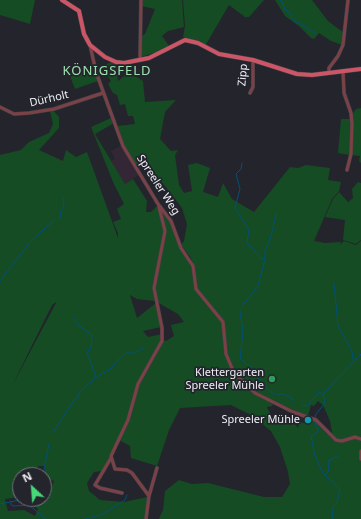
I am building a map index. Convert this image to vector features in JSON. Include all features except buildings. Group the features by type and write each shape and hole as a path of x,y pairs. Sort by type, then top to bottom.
{"main road":[{"path":"62,0 78,10 86,39 90,45 98,53 113,61 124,62 140,60 153,56 178,42 185,40 198,43 215,53 225,56 253,60 306,75 361,69"}],"street":[{"path":"140,60 141,0"},
{"path":"329,73 329,68 338,56 343,45 348,0"},
{"name":"Spreeler Weg","path":"90,45 93,65 123,146 159,205 170,218 181,248 192,265 195,288 223,322 226,356 234,373 258,395 293,412 315,420 324,426 332,437 339,441 356,436 361,439"},
{"name":"Zipp","path":"250,93 253,87 253,60"},
{"path":"343,71 344,93 352,124 351,154 347,170"},
{"name":"Dürholt","path":"0,107 14,114 29,113 54,109 103,93"},
{"path":"122,493 100,488 95,485 111,458 128,420 138,384 162,341 162,328 154,289 165,231 159,205"},
{"path":"361,451 361,459"},
{"path":"111,458 115,469 127,470 131,472 149,498"},
{"path":"146,519 149,498 157,468"}],"shaded area":[{"path":"121,146 140,174 125,184 111,161 115,159 111,151"}],"green space":[{"path":"0,0 35,0 30,24 0,15"},
{"path":"142,0 182,0 184,27 168,31 162,36 169,46 141,57 142,36 145,34 155,9 141,6"},
{"path":"183,0 264,0 249,17 245,17 229,5 205,46 183,37 185,26"},
{"path":"275,0 312,0 328,21 344,33 342,45 331,41 319,33 314,39 311,38 299,26 285,16"},
{"path":"112,62 116,63 118,81 129,72 143,81 145,102 176,100 165,112 160,139 171,151 178,150 175,155 179,185 184,193 192,191 188,165 197,163 210,168 203,192 218,197 223,183 232,199 254,212 290,167 298,168 306,165 330,168 328,180 341,182 339,191 332,199 314,241 325,243 341,242 340,245 344,241 356,245 361,241 361,519 159,519 163,510 165,491 179,480 192,484 208,483 264,497 282,497 290,484 288,472 280,447 271,431 251,415 231,405 180,408 169,430 157,466 131,458 130,446 119,440 129,420 139,385 152,363 162,340 166,341 174,336 171,325 184,322 178,314 155,301 137,299 130,295 137,318 156,303 161,327 143,331 148,337 162,334 161,342 138,383 128,420 108,462 102,471 94,472 87,483 89,491 100,500 124,502 147,496 149,499 145,519 0,519 0,155 21,150 29,142 49,133 53,124 50,111 53,110 59,117 59,128 39,150 63,161 66,150 76,157 87,152 118,238 118,233 113,222 121,219 117,209 124,204 113,182 91,127 111,118 114,123 95,134 125,184 133,179 147,201 146,212 151,212 158,205 171,221 180,248 192,265 193,278 195,278 191,258 181,245 184,241 187,224 182,208 147,163 138,169 124,145 117,126 135,124 133,116 128,116 125,104 120,105 117,95 113,93 108,84 111,81 104,71 97,74 95,72 98,81 75,89 70,76 93,65 94,69","holes":["56,303 12,386 52,305","318,401 323,405 330,421 333,437 321,425 310,418 309,424 299,422 298,428 288,416 284,416 278,420 272,416 267,408 272,406 274,402 308,416 311,405 314,406"]},
{"path":"361,108 361,163 359,161 360,156 351,155 352,115 356,109"},
{"path":"341,119 351,119 350,155 338,153"},
{"path":"358,182 361,183 361,240 356,244 343,240 345,220 325,217 333,199 339,192 348,202 353,198 352,189"}],"waterway":[{"path":"280,0 282,1 285,10 288,11 295,22 315,33"},
{"path":"242,163 241,169 236,174 240,189 235,208 249,230 247,243 261,258 265,259 258,286 242,306"},
{"path":"62,209 64,205 63,197"},
{"path":"60,218 61,211"},
{"path":"265,258 265,251 270,240 276,214"},
{"path":"0,281 30,242 55,219"},
{"path":"334,283 338,326 352,351 353,359"},
{"path":"240,311 243,332 240,358 254,370 260,383 274,394"},
{"path":"54,431 74,400 77,399 79,393 96,377 87,352 91,348 92,336 80,327 74,318"},
{"path":"136,352 144,348"},
{"path":"96,377 109,370 125,353 135,353"},
{"path":"323,394 361,354"},
{"path":"302,405 307,406 319,392 322,394"},
{"path":"276,394 284,394 292,398 293,401"},
{"path":"315,418 316,414 325,403 323,394"},
{"path":"314,421 318,428 318,432 311,436 315,456 323,473 340,489 337,503 333,507 332,519"},
{"path":"45,467 49,444"},
{"path":"326,475 329,470 328,461 338,456"},
{"path":"85,519 101,515 125,500 127,495"},
{"path":"11,501 11,505 14,506 29,505 46,519"},
{"path":"0,504 12,502"}],"place":[{"name":"Klettergarten Spreeler Mühle","path":"272,379"},
{"name":"Spreeler Mühle","path":"308,420"}],"district":[{"name":"KÖNIGSFELD","path":"107,71"}]}
